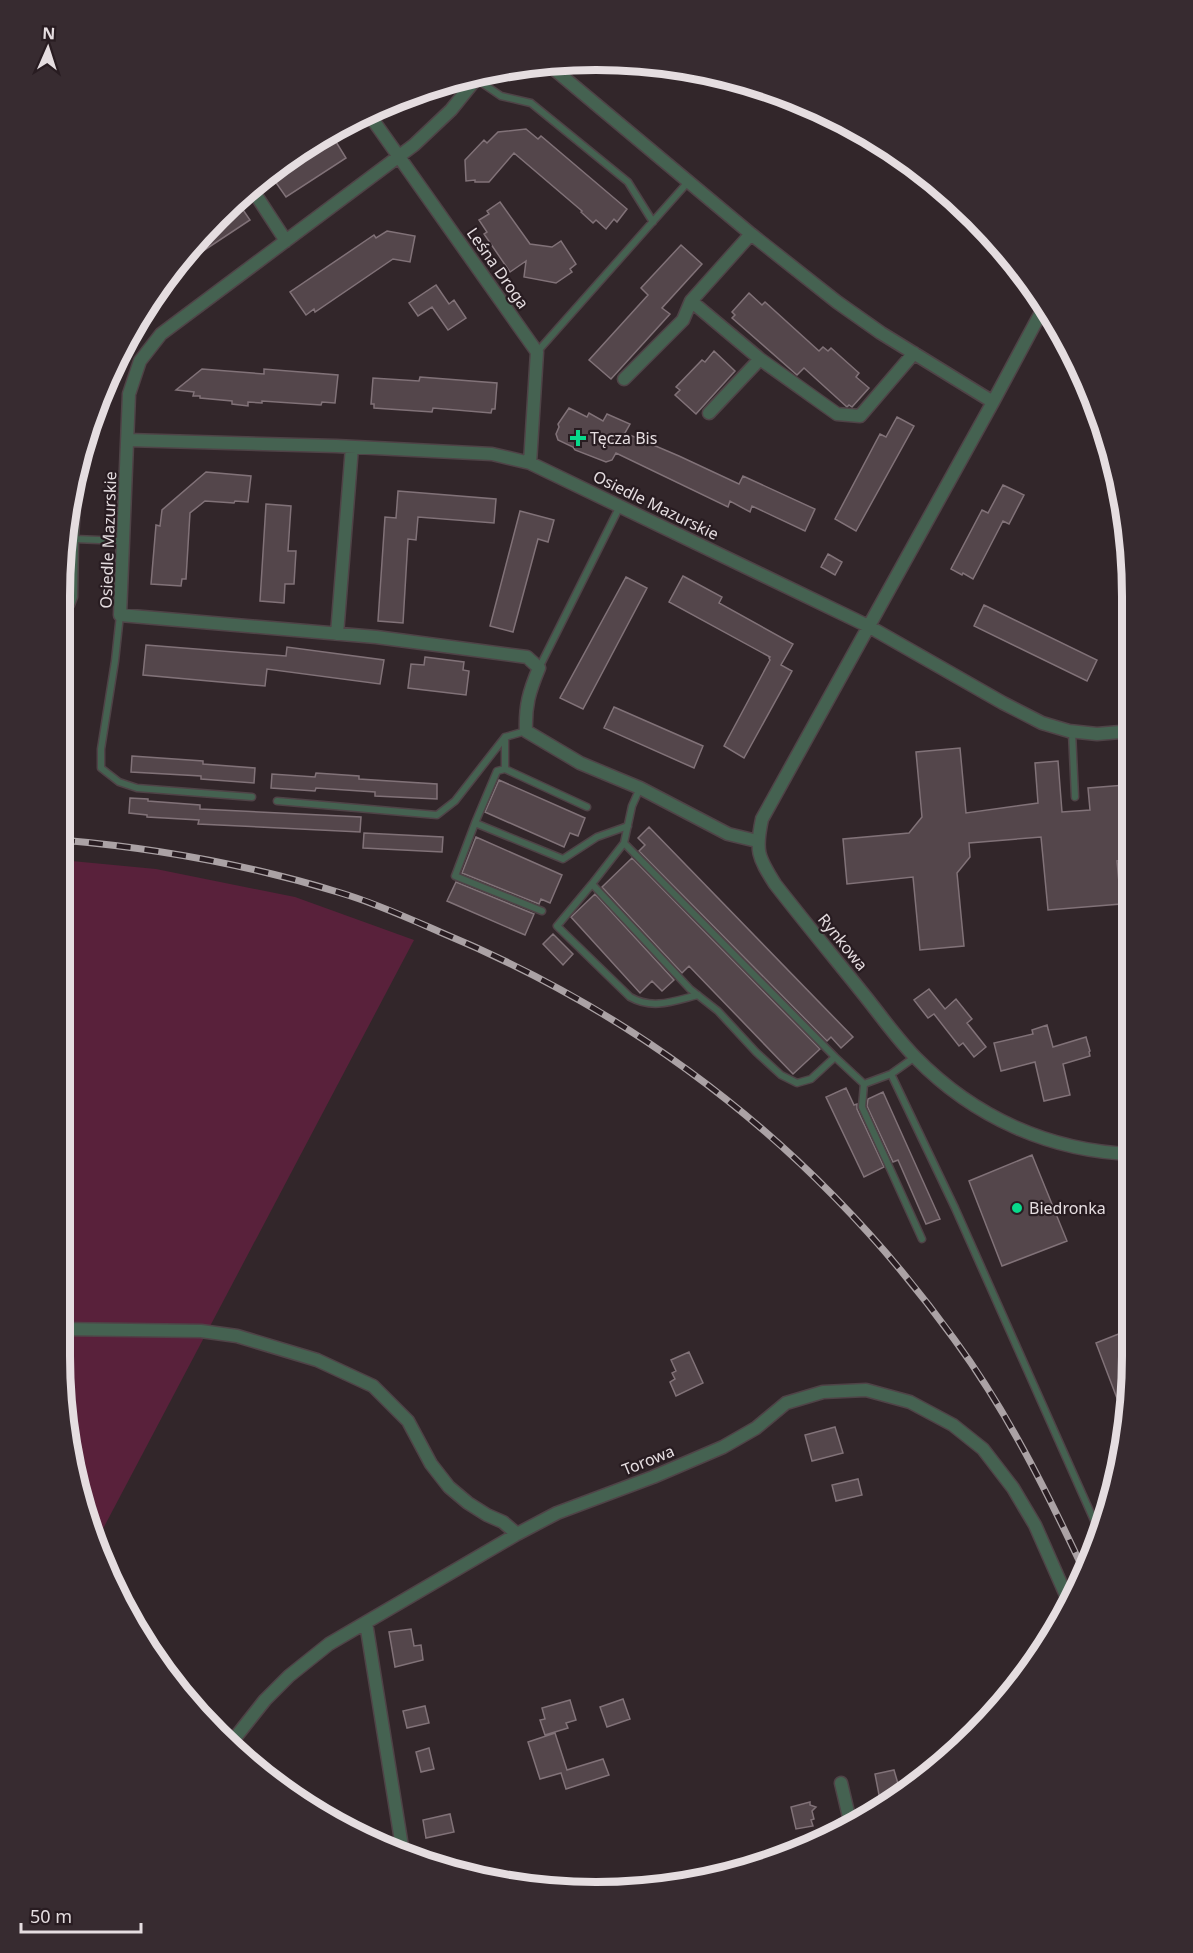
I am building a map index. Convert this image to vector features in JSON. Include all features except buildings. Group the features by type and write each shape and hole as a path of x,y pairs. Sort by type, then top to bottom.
{"street":[{"path":"558,72 688,182 837,302 881,333 993,402"},
{"name":"Osiedle Mazurskie","path":"470,86 451,110 399,157 161,334 140,361 129,394 120,615 337,634 527,657 539,668"},
{"name":"Leśna Droga","path":"373,121 537,352"},
{"path":"256,196 286,241"},
{"path":"624,379 682,320 691,301 752,234"},
{"path":"691,301 760,359 837,414 860,416 914,353"},
{"path":"539,668 529,691 525,709 526,731 580,763 640,789 728,834 757,842 762,819 1040,314"},
{"path":"530,462 537,352"},
{"path":"709,413 760,359"},
{"name":"Osiedle Mazurskie","path":"128,440 492,454 530,462 868,626 1042,723 1072,732 1097,734 1122,732"},
{"path":"337,634 352,447"},
{"name":"Rynkowa","path":"757,842 761,861 775,884 915,1057 949,1088 977,1108 1014,1128 1054,1141 1093,1150 1122,1153"},
{"path":"70,1329 201,1331 237,1336 307,1357 373,1386 408,1421 430,1464 449,1487 468,1503 503,1522 517,1534"},
{"name":"Torowa","path":"235,1738 265,1700 289,1676 328,1644 557,1513 653,1477 723,1447 756,1428 786,1403 823,1392 866,1390 910,1402 954,1425 983,1449 1013,1488 1035,1525 1065,1594"},
{"path":"366,1623 402,1845"},
{"path":"841,1783 849,1818"}],"lane":[{"path":"486,83 501,96 531,103 628,182 653,222"},
{"path":"537,352 688,182"},
{"path":"539,668 620,506"},
{"path":"70,605 74,597 76,522"},
{"path":"75,539 124,541"},
{"path":"120,615 101,750 101,768 119,782 137,788 252,797"},
{"path":"277,801 437,815 455,801 505,737 526,731"},
{"path":"1072,732 1075,797"},
{"path":"505,737 505,768"},
{"path":"542,911 455,876 497,771 505,768 587,807"},
{"path":"640,789 632,806 624,843 557,926 630,997 642,1003 668,1003 698,995"},
{"path":"475,823 563,860 597,837 628,826"},
{"path":"624,843 864,1084"},
{"path":"591,884 690,989 718,1011 781,1075 797,1083 811,1079 835,1057"},
{"path":"864,1084 891,1074 915,1057"},
{"path":"891,1074 956,1208 1096,1524"},
{"path":"864,1084 862,1107 922,1239"}],"shaded area":[{"path":"70,861 156,869 295,897 414,940 101,1533 88,1493 75,1425 70,1356"}],"railway":[{"path":"70,841 167,853 237,866 307,883 366,901 517,967 590,1006 660,1050 726,1099 788,1152 847,1210 902,1272 954,1339 991,1394 1040,1481 1080,1563"}],"place":[{"name":"Tęcza Bis","path":"578,438"},
{"name":"Biedronka","path":"1017,1208"}]}
